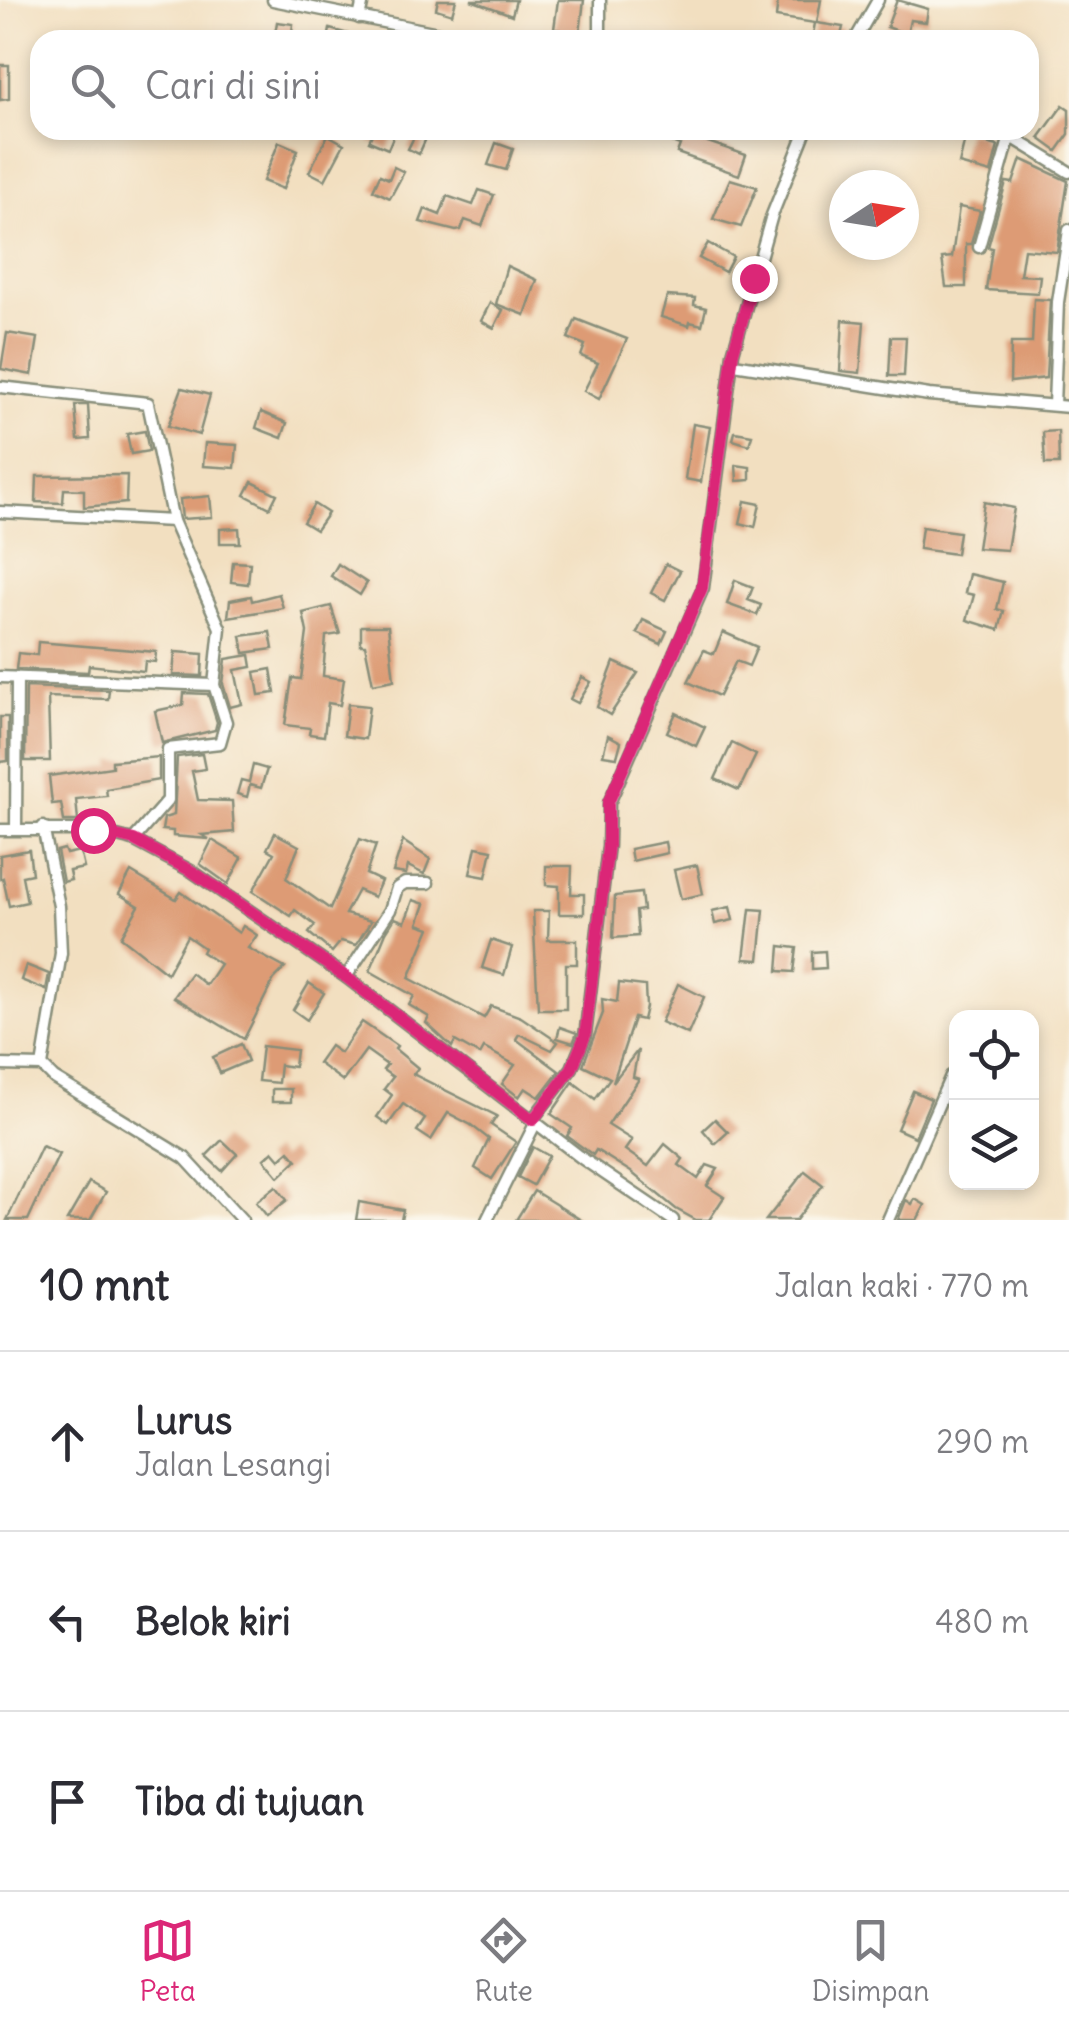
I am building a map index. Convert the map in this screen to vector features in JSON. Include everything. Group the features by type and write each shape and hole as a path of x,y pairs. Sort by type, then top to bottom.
{"street":[{"path":"273,0 414,30"},
{"path":"358,18 364,0"},
{"path":"600,0 600,30"},
{"path":"861,30 878,0"},
{"path":"487,1220 535,1121 572,1068 585,1036 608,846 608,803 702,588 734,364 772,214 802,140"},
{"path":"979,246 1004,140"},
{"path":"1017,140 1069,172"},
{"path":"1054,405 1058,302 1069,230"},
{"path":"734,364 928,395 1069,406"},
{"path":"0,386 148,403 173,521 220,628 214,685 226,722 220,743 168,748 168,800 134,840"},
{"path":"0,512 173,521"},
{"path":"0,677 214,685"},
{"path":"16,827 18,678"},
{"path":"0,830 71,826 134,840 193,872 346,977 673,1220"},
{"path":"42,1066 61,952 58,906 43,827"},
{"path":"346,977 390,910 397,888 405,883 428,884"},
{"path":"0,1065 42,1066 54,1078 184,1158 242,1220"},
{"path":"888,1220 949,1081"},
{"path":"645,1220 654,1208"}],"building":[{"path":"438,0 456,0 452,14 436,9"},
{"path":"471,0 516,0 512,15"},
{"path":"558,0 584,0 580,30 554,29"},
{"path":"778,0 821,0 817,23 843,27 814,30 815,23 776,17"},
{"path":"897,0 928,9 926,22 910,20 908,30 887,27"},
{"path":"277,22 293,24 292,30 276,30"},
{"path":"0,65 9,65 9,99 0,100"},
{"path":"1063,105 1069,109 1069,134 1057,151 1039,138"},
{"path":"325,140 344,144 325,180 309,172"},
{"path":"369,140 392,140 388,149"},
{"path":"412,140 425,140 419,154 408,149"},
{"path":"666,140 702,140 746,155 739,175 677,153 680,145"},
{"path":"965,140 983,140 998,146 991,173 959,164"},
{"path":"279,142 298,150 283,189 263,181"},
{"path":"496,143 513,149 506,170 488,165"},
{"path":"1021,159 1068,181 1057,252 1024,249 1020,275 1040,276 1038,293 986,290 992,248 988,247 1006,182 1013,183"},
{"path":"394,167 404,172 390,198 373,190 380,175 389,179"},
{"path":"730,179 757,187 741,227 713,219"},
{"path":"479,190 494,195 482,226 465,220 461,230 456,231 420,222 425,209 440,215 447,196 473,205"},
{"path":"959,207 980,211 971,244 966,244 966,287 946,287 942,258 952,257"},
{"path":"708,243 733,257 725,272 699,258"},
{"path":"507,266 537,280 525,315 496,304"},
{"path":"667,296 695,298 694,305 706,308 702,325 690,322 689,326 661,317"},
{"path":"1034,299 1050,300 1046,378 1010,382 1011,343 1032,343"},
{"path":"490,303 503,310 494,328 481,321"},
{"path":"576,319 627,339 599,399 584,391 598,363 581,356 585,345 568,338"},
{"path":"843,320 864,322 860,373 840,371"},
{"path":"7,333 38,338 32,375 1,369"},
{"path":"891,337 906,337 904,376 889,376"},
{"path":"182,388 210,395 199,435 168,426"},
{"path":"75,405 88,405 90,439 78,440"},
{"path":"261,412 287,423 282,438 256,428"},
{"path":"693,424 710,427 701,482 685,479"},
{"path":"145,431 149,451 131,454 127,434"},
{"path":"1058,431 1059,464 1045,464 1043,432"},
{"path":"735,432 752,435 749,445 733,440"},
{"path":"205,443 237,445 235,468 203,466"},
{"path":"736,465 750,467 750,480 737,481"},
{"path":"127,475 126,503 84,507 84,490 64,489 63,503 36,502 37,476"},
{"path":"252,482 277,494 270,508 245,495"},
{"path":"210,496 212,517 182,519 180,499"},
{"path":"745,501 760,504 755,527 740,523"},
{"path":"984,502 1014,508 1007,550 977,548"},
{"path":"314,504 328,513 316,530 303,522"},
{"path":"922,527 959,532 956,554 919,549"},
{"path":"239,528 240,543 220,543 220,529"},
{"path":"233,562 250,563 248,584 231,582"},
{"path":"338,564 367,583 360,595 331,576"},
{"path":"666,564 680,571 665,600 651,593"},
{"path":"969,574 1003,582 997,609 1004,611 999,630 967,620 974,595 965,593"},
{"path":"735,580 753,587 748,600 761,605 757,615 727,604"},
{"path":"279,594 283,608 228,617 230,600 251,596 252,601"},
{"path":"331,606 340,634 326,636 323,676 344,679 340,705 328,703 324,736 309,734 310,728 285,725 292,678 301,679 307,632 303,613"},
{"path":"643,620 667,631 661,644 637,633"},
{"path":"361,626 388,626 394,680 373,684 365,645 361,645"},
{"path":"270,632 273,649 244,653 241,636"},
{"path":"723,632 757,647 749,666 736,661 719,696 688,682 704,650 714,654"},
{"path":"38,642 156,652 155,662 145,661 144,671 89,665 88,672 16,669 18,653 37,655"},
{"path":"175,652 203,654 202,676 173,675"},
{"path":"250,655 252,667 235,670 242,704 230,707 223,684 226,659"},
{"path":"614,662 638,673 610,715 597,707"},
{"path":"271,669 275,693 259,695 255,672"},
{"path":"582,677 591,682 578,703 570,699"},
{"path":"26,687 109,690 108,699 48,697 50,761 25,761"},
{"path":"184,693 208,694 217,722 215,730 162,743 155,711 183,705"},
{"path":"348,704 369,706 365,739 344,736"},
{"path":"676,713 705,727 696,746 667,732"},
{"path":"0,717 8,717 8,761 0,762"},
{"path":"608,735 621,742 617,757 603,755"},
{"path":"732,743 756,755 739,790 715,779"},
{"path":"202,754 205,769 192,771 198,800 232,801 234,832 202,835 209,839 173,836 173,831 162,830 164,818 174,815 177,757"},
{"path":"159,757 159,780 106,789 107,796 76,799 78,821 64,821 61,803 52,804 49,776 112,767 112,761"},
{"path":"253,765 267,769 261,788 250,785 247,797 237,794 241,780 249,782"},
{"path":"275,833 299,846 286,878 330,909 360,839 376,845 366,874 381,881 374,897 358,890 345,914 371,921 356,945 341,941 332,952 309,933 315,925 295,910 291,916 253,891 274,853 267,849"},
{"path":"212,840 242,858 228,884 200,864"},
{"path":"403,841 430,859 424,874 408,866 406,874 393,872"},
{"path":"665,842 667,853 632,861 630,849"},
{"path":"476,847 492,850 486,877 470,874"},
{"path":"64,849 66,854 80,851 84,868 69,871 71,880 63,882 57,851"},
{"path":"29,850 32,874 22,876 27,902 9,906 3,878 0,879 0,855"},
{"path":"697,865 703,894 681,899 674,870"},
{"path":"546,866 572,866 571,894 584,894 584,914 559,914 559,886 546,885"},
{"path":"131,872 176,899 181,892 239,933 243,926 257,935 248,948 285,968 274,979 244,1039 174,997 191,973 206,985 220,964 202,952 204,948 187,936 167,973 121,937 139,906 119,894"},
{"path":"641,893 643,910 636,911 638,936 613,938 615,896"},
{"path":"413,900 425,904 418,924 430,928 409,978 484,1018 491,1006 521,1017 558,1042 552,1050 519,1034 516,1039 559,1071 539,1097 525,1088 519,1097 502,1084 515,1065 484,1048 480,1055 455,1041 452,1047 426,1023 429,1017 409,1005 414,996 370,971 386,932 395,918 405,922"},
{"path":"730,907 733,920 715,924 712,911"},
{"path":"750,909 764,910 759,960 744,959"},
{"path":"533,911 549,911 548,940 577,940 577,964 566,964 566,1009 538,1009"},
{"path":"491,940 512,947 504,975 482,968"},
{"path":"780,946 797,948 794,972 778,971"},
{"path":"825,951 826,968 812,969 812,952"},
{"path":"26,965 49,974 46,990 21,980"},
{"path":"309,983 324,993 307,1020 293,1010"},
{"path":"619,983 645,986 646,1007 643,1020 634,1018 613,1082 638,1050 633,1077 639,1079 608,1125 632,1140 625,1150 648,1166 665,1144 683,1159 679,1165 698,1179 707,1165 718,1169 707,1186 724,1197 709,1220 696,1220 676,1209 631,1172 596,1150 593,1155 567,1136 572,1128 551,1114 573,1082 595,1099 610,1078 583,1065 603,1013 602,999 617,1002"},
{"path":"678,984 704,997 688,1034 661,1022"},
{"path":"362,1022 397,1046 395,1049 418,1068 413,1074 497,1116 491,1125 516,1142 492,1179 475,1168 489,1139 471,1125 448,1113 431,1140 417,1131 425,1119 403,1104 388,1125 377,1117 392,1095 384,1089 393,1077 383,1070 387,1065 366,1050 343,1081 318,1063 330,1046 340,1053"},
{"path":"560,1027 577,1033 573,1043 557,1038"},
{"path":"241,1044 248,1061 220,1073 213,1057"},
{"path":"262,1046 296,1050 294,1067 280,1065 278,1083 258,1081"},
{"path":"272,1089 291,1089 291,1102 272,1102"},
{"path":"913,1091 931,1099 915,1137 897,1129"},
{"path":"715,1119 728,1132 715,1144 703,1130"},
{"path":"222,1140 237,1154 222,1171 206,1156"},
{"path":"42,1146 59,1154 28,1220 7,1220"},
{"path":"533,1147 549,1156 533,1185 518,1177"},
{"path":"273,1151 280,1159 289,1151 297,1160 279,1177 264,1159"},
{"path":"805,1171 823,1185 796,1220 766,1220"},
{"path":"89,1182 106,1192 90,1220 67,1220"},
{"path":"276,1186 287,1200 267,1216 256,1202"},
{"path":"534,1191 581,1220 516,1220"},
{"path":"915,1199 925,1205 917,1220 898,1220 906,1200 912,1204"},
{"path":"359,1202 403,1210 401,1220 356,1220"}],"route":[{"path":"93,830 134,840 193,872 242,910 346,977 533,1120 572,1068 585,1036 608,846 608,803 692,620 702,588 733,353 754,278"}]}
